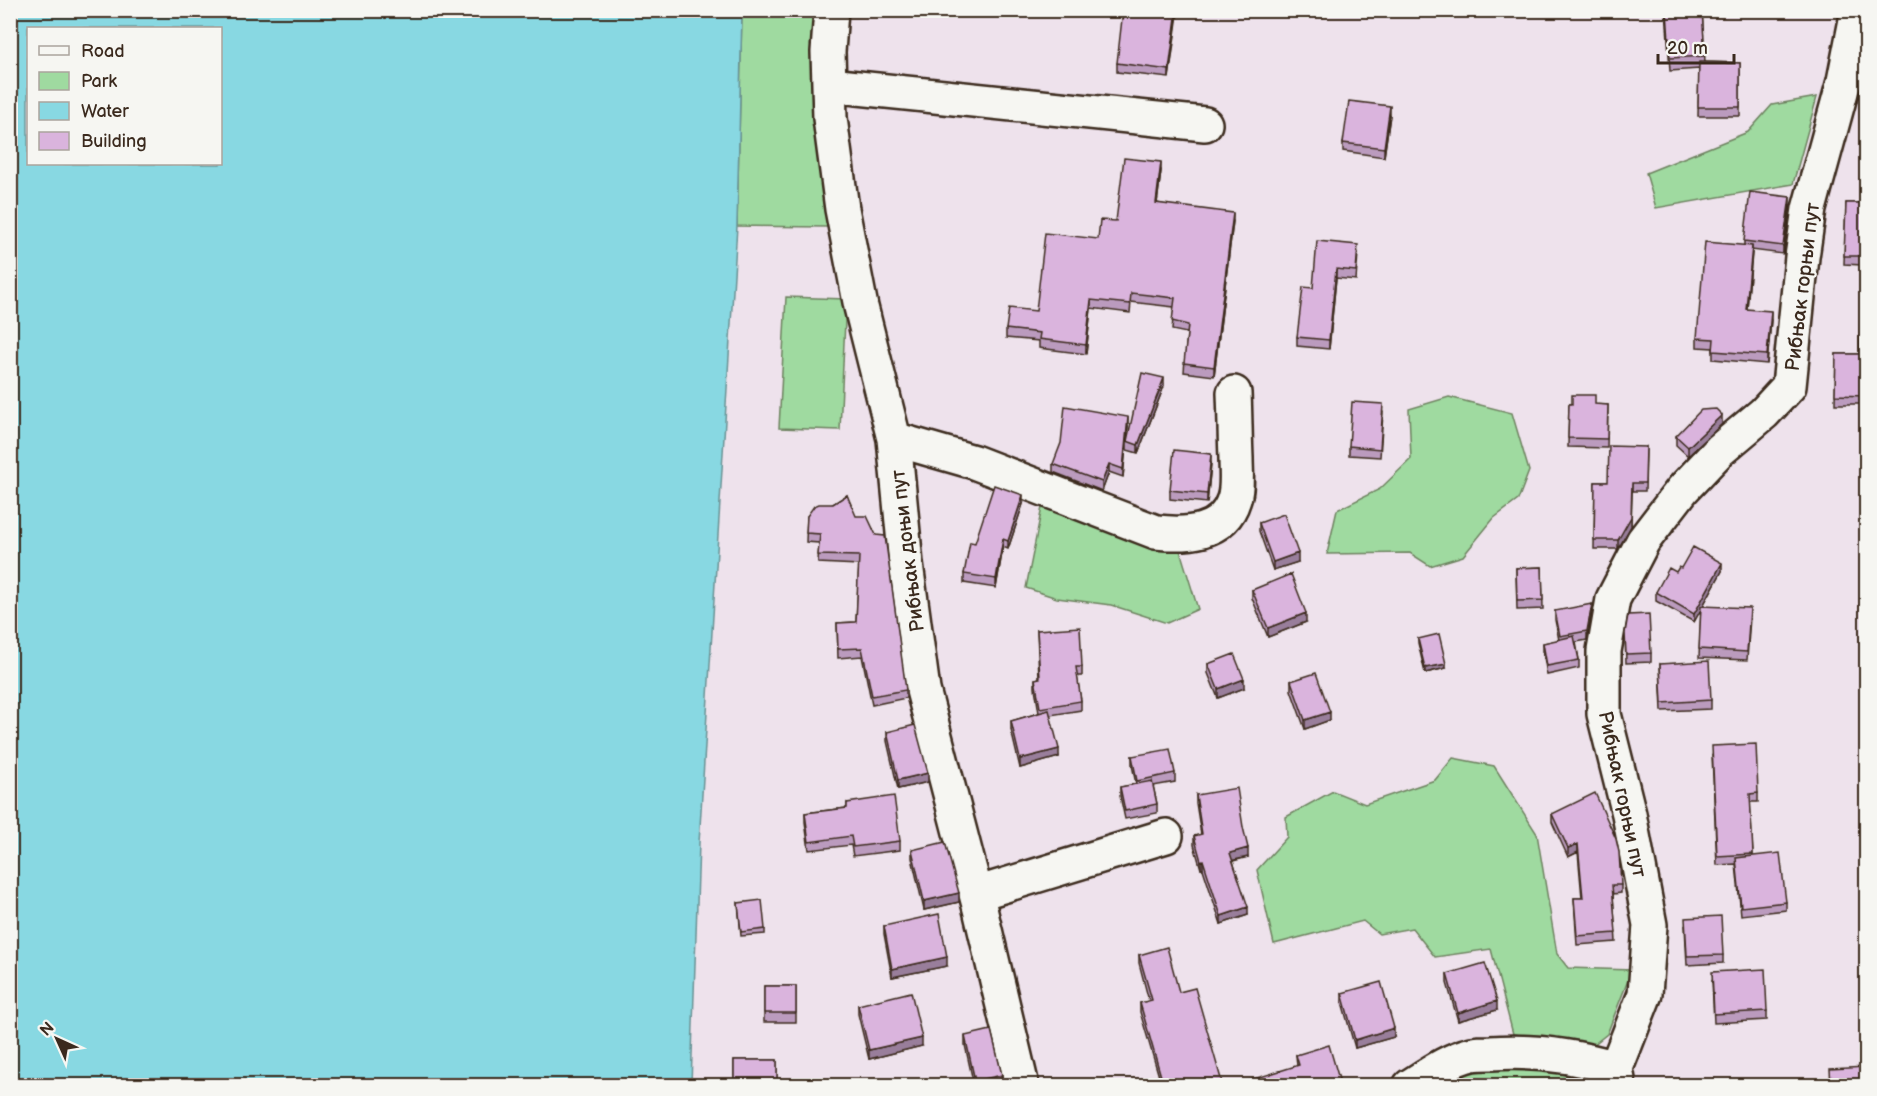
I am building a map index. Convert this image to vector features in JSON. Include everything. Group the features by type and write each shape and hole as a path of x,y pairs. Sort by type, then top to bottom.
{"street":[{"name":"Рибњак доњи пут","path":"831,10 828,52 830,118 842,209 861,307 894,439 906,564 923,690 976,894 1022,1086"},
{"name":"Рибњак горњи пут","path":"1410,1086 1441,1067 1472,1054 1512,1051 1592,1061 1617,1077 1645,994 1650,925 1629,814 1604,714 1604,651 1613,599 1643,541 1683,489 1720,450 1764,413 1789,386 1809,209 1844,81 1858,10"},
{"path":"829,85 1206,124"},
{"path":"894,439 974,462 1156,532 1180,534 1203,531 1226,515 1234,500 1236,479 1234,393"},
{"path":"976,894 1166,836"}],"green space":[{"path":"742,11 816,11 814,87 827,227 737,226"},
{"path":"1817,97 1793,184 1656,208 1646,173 1748,132 1772,105"},
{"path":"786,297 846,299 840,430 779,428"},
{"path":"1449,397 1512,413 1529,471 1518,500 1494,518 1463,556 1430,566 1410,553 1327,554 1337,510 1380,489 1411,459 1409,409"},
{"path":"1044,497 1179,547 1198,609 1167,623 1111,605 1057,598 1026,588"},
{"path":"1453,758 1494,766 1537,834 1557,954 1568,968 1632,970 1607,1034 1593,1045 1513,1034 1491,949 1435,957 1412,928 1379,934 1363,921 1274,944 1257,870 1287,837 1286,817 1333,791 1365,804 1435,780"},
{"path":"1473,1065 1593,1070 1611,1086 1433,1086"}],"water":[{"path":"10,11 742,11 737,226 699,843 691,1085 11,1085"}],"building":[{"path":"1123,10 1177,10 1169,70 1117,63"},
{"path":"1667,10 1702,10 1705,56 1670,58"},
{"path":"1699,62 1740,63 1740,107 1698,107"},
{"path":"1349,101 1390,106 1384,148 1343,143"},
{"path":"1865,127 1866,396 1835,395 1836,354 1860,354 1862,256 1844,256 1846,203 1863,203"},
{"path":"1124,158 1161,162 1156,203 1233,213 1214,367 1184,363 1188,325 1172,321 1175,298 1131,293 1130,304 1091,300 1086,345 1039,339 1040,333 1006,329 1009,308 1036,311 1045,233 1098,239 1100,220 1116,221"},
{"path":"1750,192 1790,197 1783,246 1744,241"},
{"path":"1317,241 1358,245 1356,271 1336,269 1329,340 1297,337 1303,287 1313,288"},
{"path":"1705,242 1752,246 1746,309 1771,311 1767,355 1713,351 1714,339 1697,338"},
{"path":"1142,373 1164,378 1138,445 1127,441"},
{"path":"1572,395 1595,395 1595,404 1608,405 1607,439 1568,438 1569,404 1572,404"},
{"path":"1352,402 1383,404 1380,449 1349,446"},
{"path":"1065,406 1128,417 1123,469 1109,464 1102,482 1053,464 1061,443"},
{"path":"1716,409 1722,415 1688,447 1676,436 1701,410"},
{"path":"1609,446 1646,447 1645,483 1632,483 1631,517 1618,540 1594,540 1595,482 1608,482"},
{"path":"1174,450 1211,454 1207,494 1170,490"},
{"path":"994,485 1023,495 1008,541 1003,539 996,579 964,574 970,542 975,543"},
{"path":"847,495 856,516 867,516 876,535 885,536 906,690 872,696 862,648 838,649 837,623 856,622 859,556 818,555 820,534 806,533 807,516 814,506 833,504"},
{"path":"1284,514 1298,553 1273,562 1259,523"},
{"path":"1693,547 1722,563 1694,614 1656,592 1669,568 1676,572 1679,567 1681,568"},
{"path":"1542,567 1543,600 1517,601 1516,568"},
{"path":"1291,574 1306,613 1268,628 1252,590"},
{"path":"1592,604 1587,631 1560,636 1555,611"},
{"path":"1701,606 1750,608 1747,652 1699,649"},
{"path":"1649,614 1651,653 1626,654 1625,633 1628,615"},
{"path":"1080,627 1082,667 1076,667 1081,701 1040,708 1035,679 1040,678 1037,630"},
{"path":"1439,634 1446,664 1425,668 1418,639"},
{"path":"1574,636 1579,660 1547,666 1543,643"},
{"path":"1234,654 1244,679 1218,689 1208,664"},
{"path":"1709,661 1711,700 1662,703 1660,664"},
{"path":"1316,673 1330,712 1305,720 1291,681"},
{"path":"1049,710 1059,749 1020,759 1011,721"},
{"path":"915,725 928,773 898,780 887,732"},
{"path":"1756,744 1758,793 1750,794 1753,854 1717,856 1712,746"},
{"path":"1170,749 1175,773 1137,781 1132,756"},
{"path":"1152,781 1157,804 1125,811 1120,787"},
{"path":"1237,788 1248,848 1230,853 1248,907 1221,916 1194,836 1202,834 1196,795"},
{"path":"1595,793 1616,839 1619,852 1621,885 1612,885 1616,933 1577,936 1574,898 1583,898 1578,844 1568,848 1552,814"},
{"path":"894,796 900,841 853,847 851,836 809,842 805,813 847,808 847,803"},
{"path":"945,842 959,893 924,901 912,850"},
{"path":"1780,853 1786,902 1741,907 1736,858"},
{"path":"762,900 765,929 741,932 738,903"},
{"path":"939,914 947,957 892,969 884,926"},
{"path":"1721,916 1723,955 1687,956 1685,918"},
{"path":"1167,947 1179,992 1195,988 1223,1086 1150,1086 1149,1083 1162,1080 1140,1003 1152,1000 1139,955"},
{"path":"1485,963 1497,1001 1458,1013 1447,974"},
{"path":"1765,969 1767,1011 1714,1014 1712,972"},
{"path":"1381,982 1394,1028 1355,1040 1342,993"},
{"path":"764,986 796,986 796,1013 764,1013"},
{"path":"911,992 922,1038 869,1050 858,1005"},
{"path":"991,1030 1002,1075 975,1081 965,1036"},
{"path":"1329,1045 1341,1086 1231,1086 1299,1065 1296,1055"},
{"path":"734,1060 777,1060 777,1084 734,1084"},
{"path":"1866,1067 1866,1086 1831,1086 1830,1069"}]}
